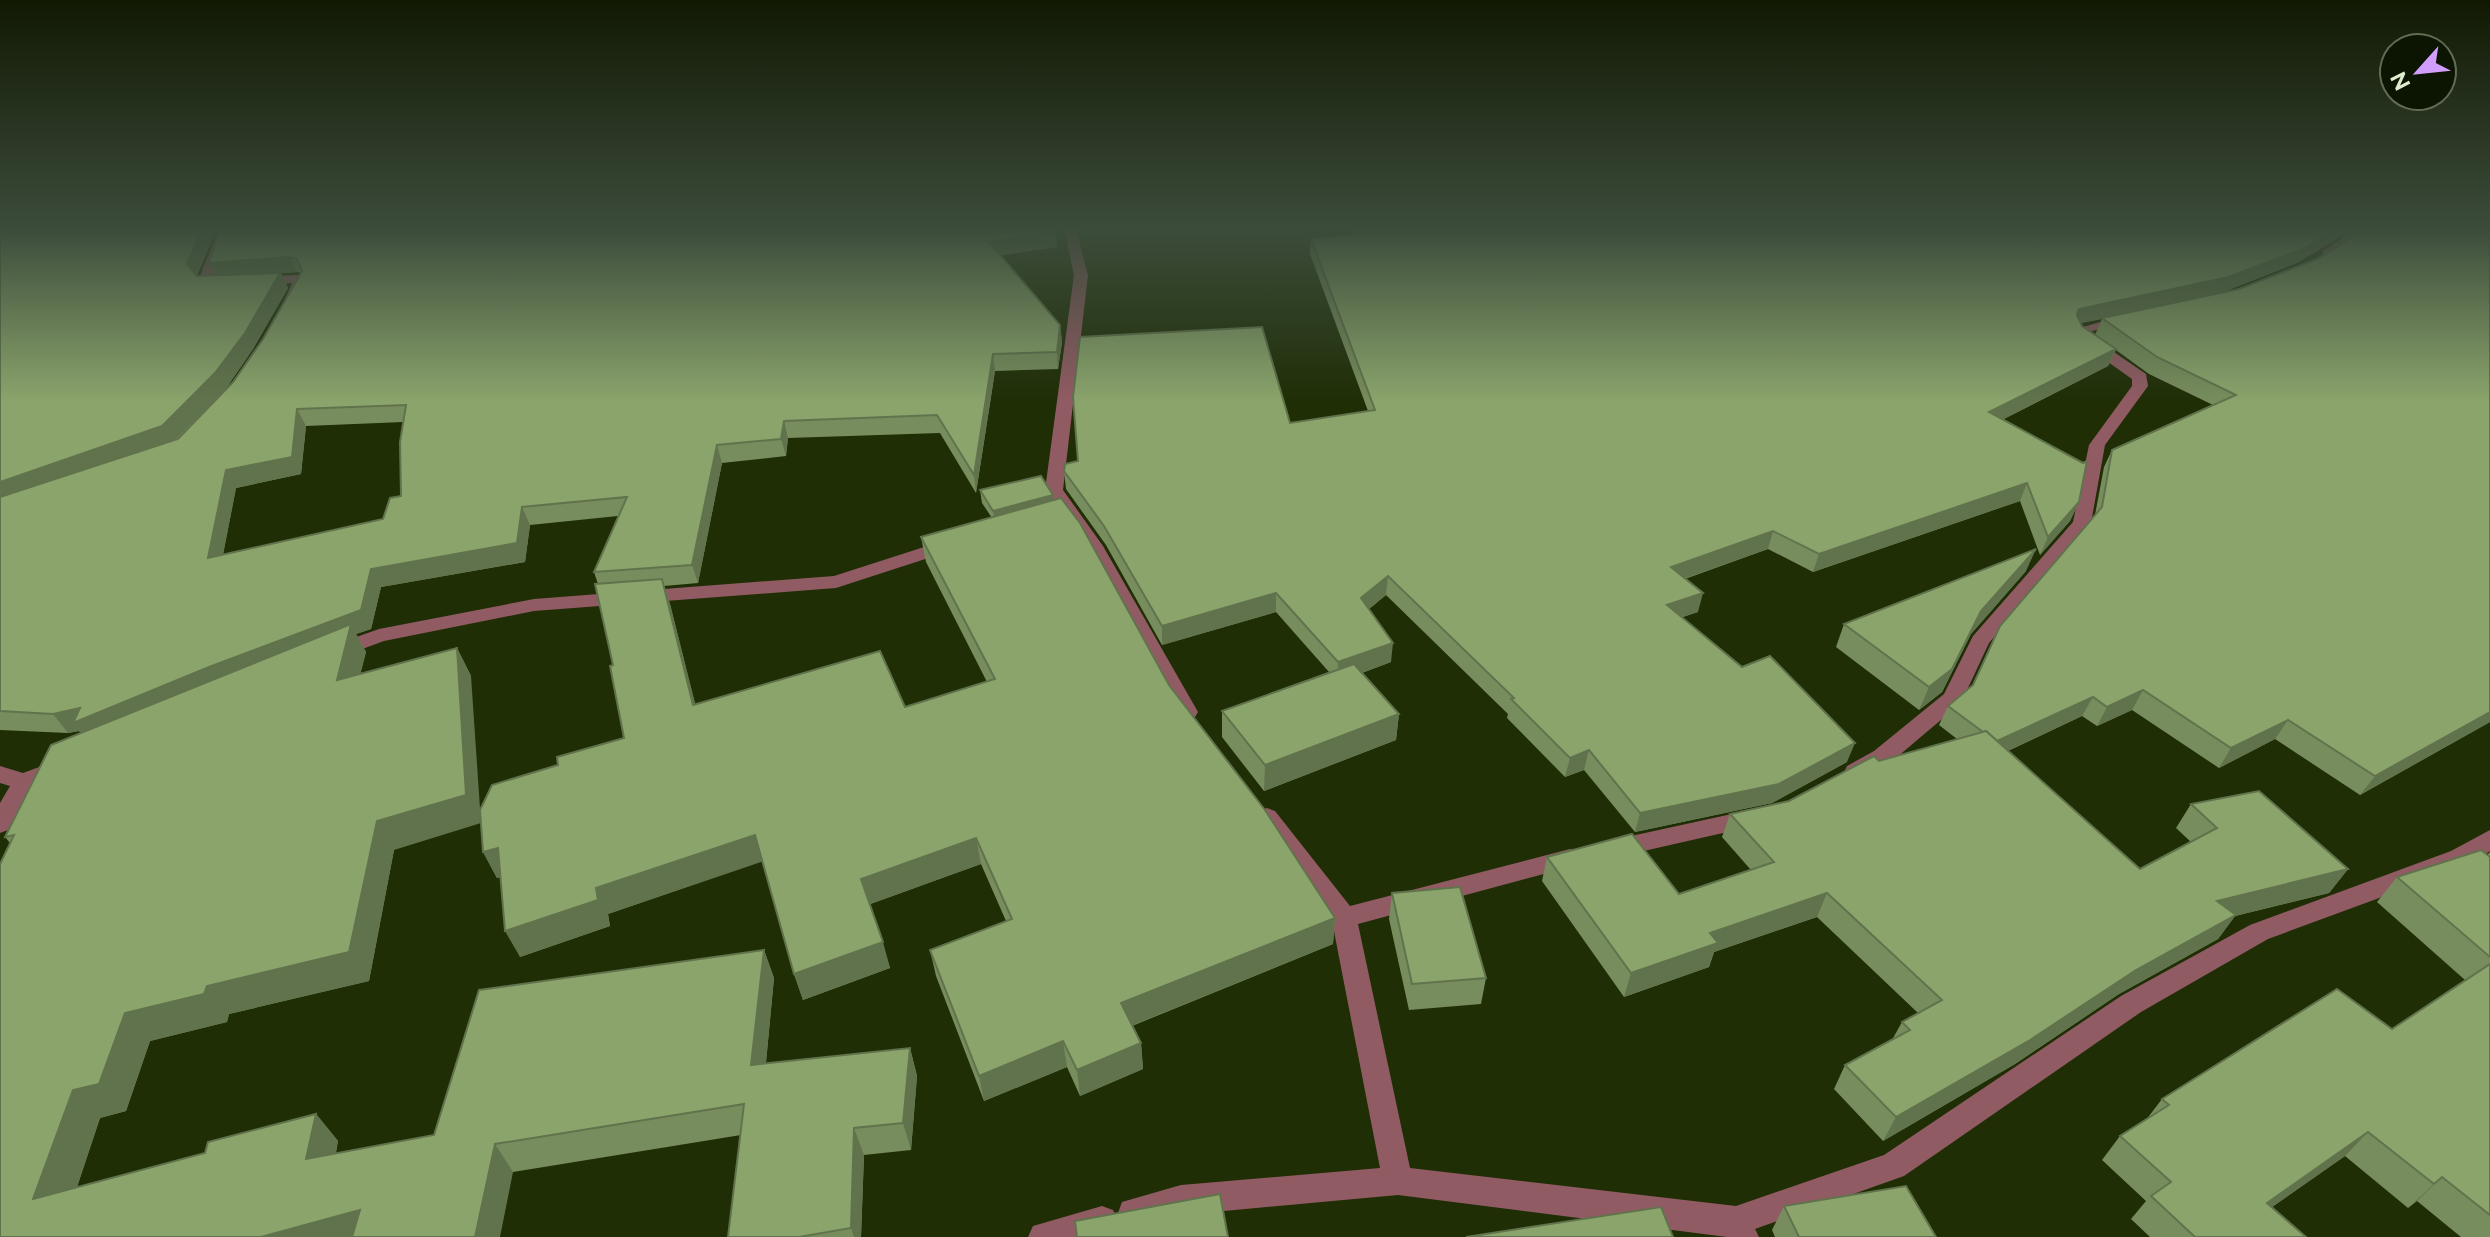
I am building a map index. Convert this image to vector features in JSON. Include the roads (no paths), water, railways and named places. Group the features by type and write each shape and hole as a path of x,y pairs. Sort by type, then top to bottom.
{"street":[{"path":"281,322 299,287"},
{"path":"1080,287 1054,490 1062,514 1094,546 1181,704 1200,729"},
{"path":"1843,778 1882,757 1953,698 1980,641 2082,523 2097,445 2140,386 2140,377 2132,368 2082,337 2080,330 2138,316"},
{"path":"325,656 379,635 534,605 836,582 963,541"},
{"path":"0,824 24,782 74,761"},
{"path":"0,774 24,782"},
{"path":"1258,805 1344,918 1398,1181"},
{"path":"1344,918 1561,860 1763,817"},
{"path":"1044,1237 1181,1200 1398,1181 1740,1229 1893,1166 2131,1004 2259,932 2470,866 2490,839"}]}
